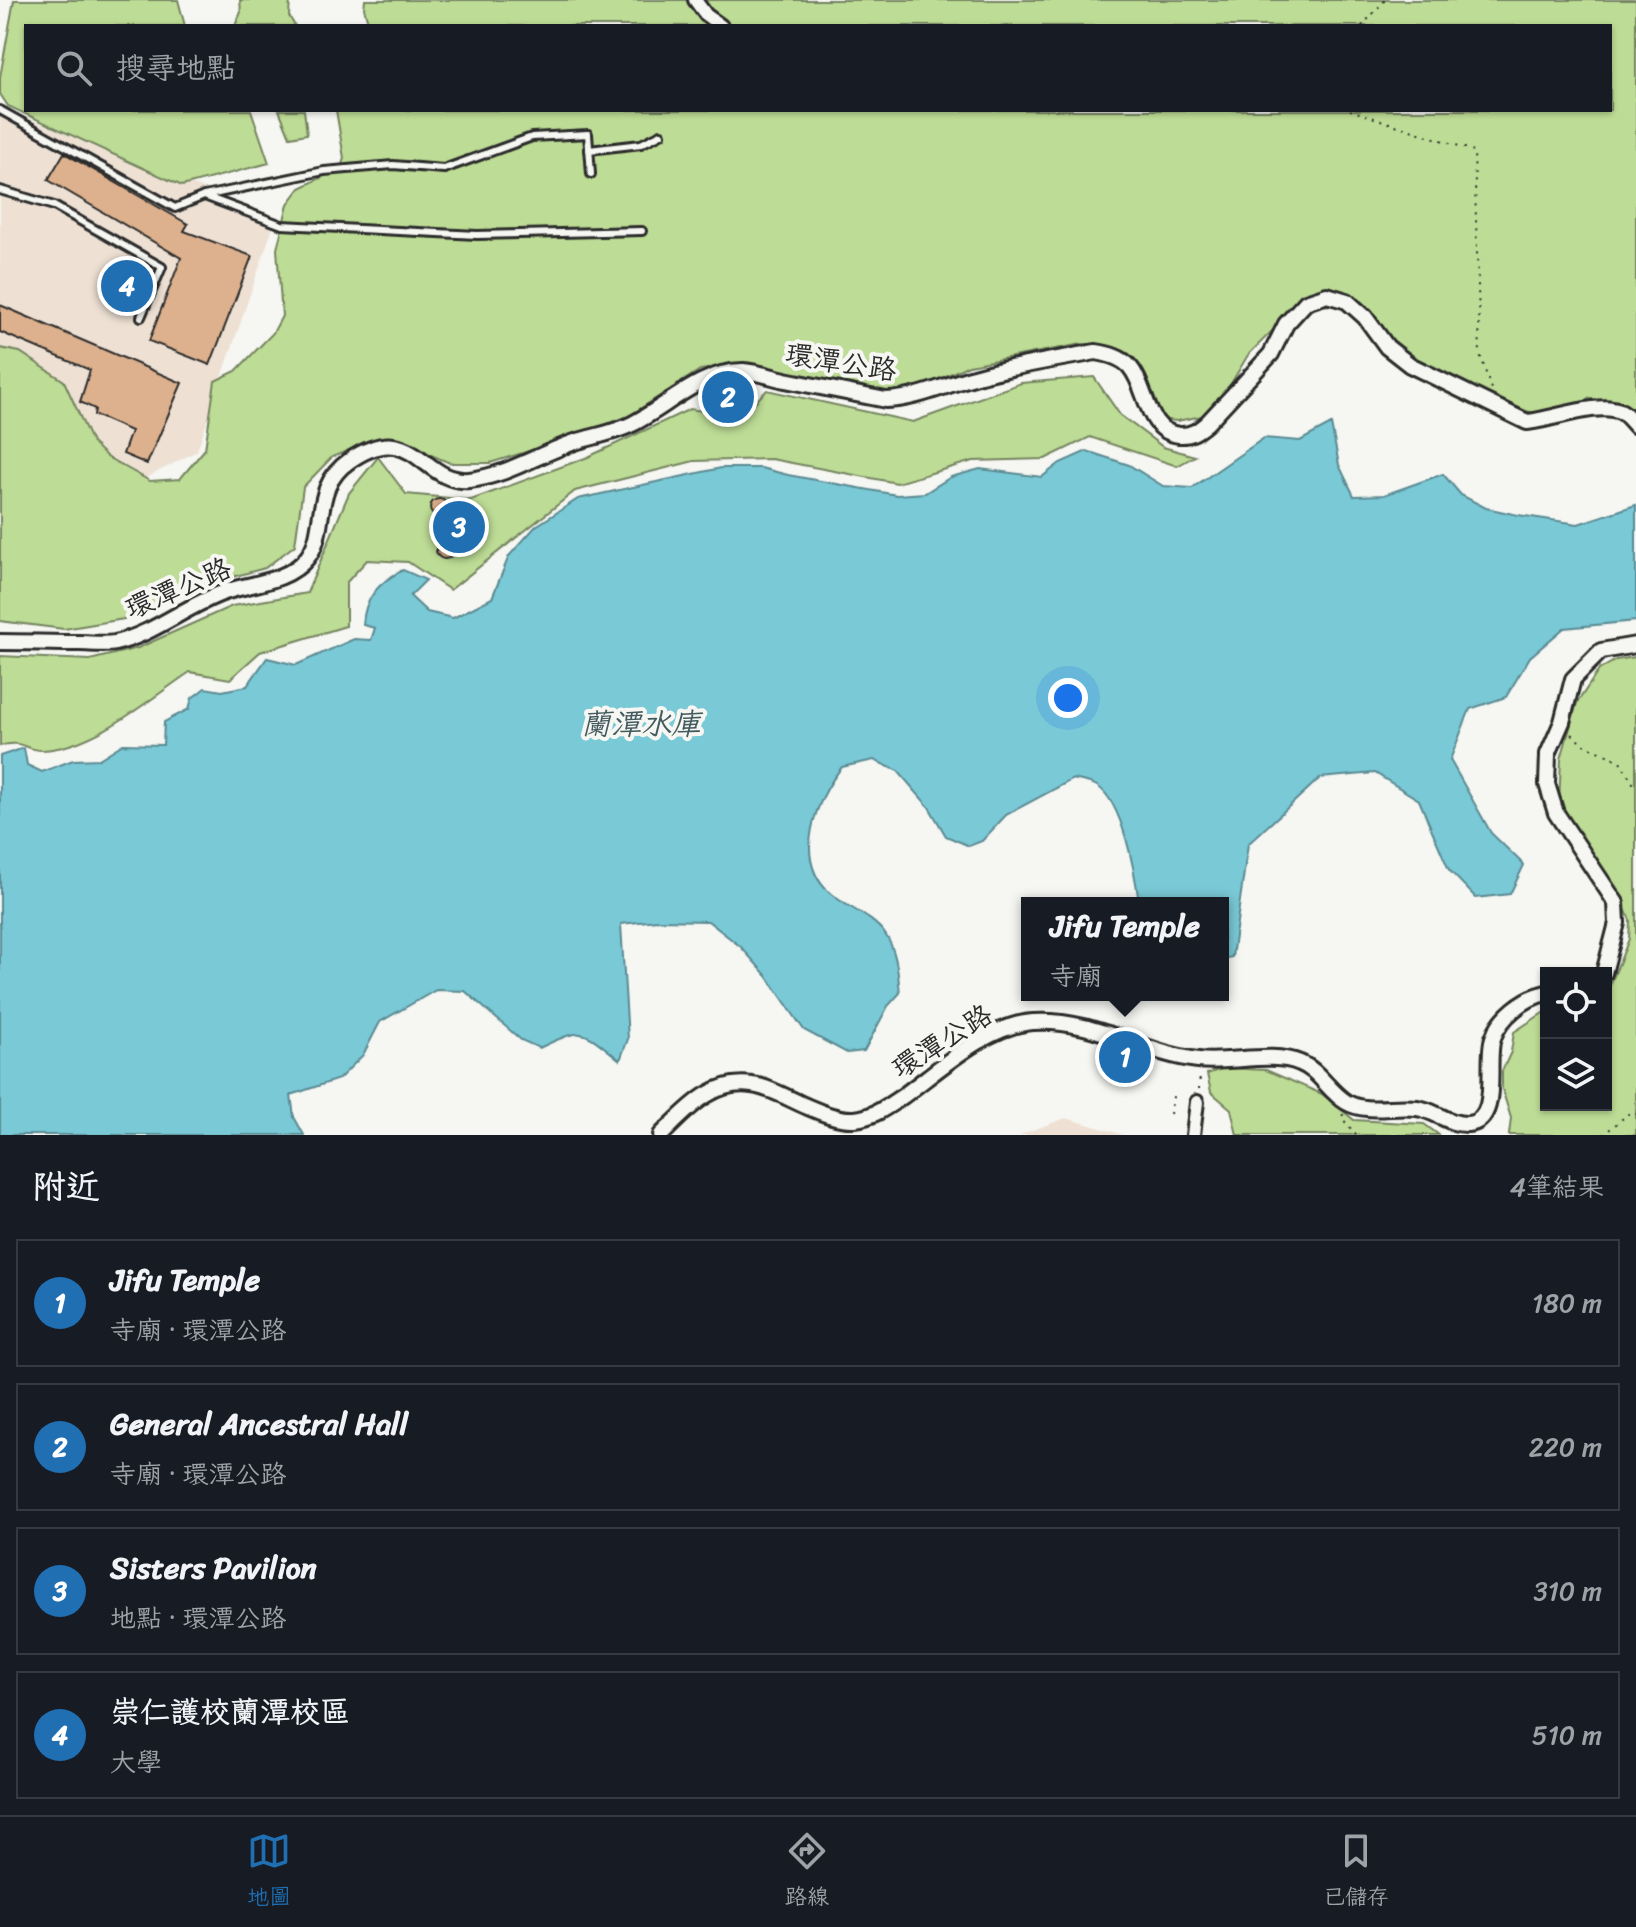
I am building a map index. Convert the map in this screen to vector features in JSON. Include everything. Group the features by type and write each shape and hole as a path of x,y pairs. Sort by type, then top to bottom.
{"street":[{"path":"695,0 706,15 718,24"},
{"name":"環潭公路","path":"0,642 113,644 136,636 208,599 288,574 310,555 325,493 333,475 349,460 368,451 400,446 413,451 450,479 469,480 490,475 576,441 632,425 694,386 716,376 743,371 886,400 908,399 986,373 1096,352 1112,354 1130,367 1151,413 1162,428 1171,434 1185,436 1199,431 1271,354 1286,324 1306,302 1327,295 1347,301 1365,317 1387,347 1410,365 1527,422 1603,408 1622,412 1636,426"},
{"path":"1606,967 1617,923 1616,903 1556,813 1547,784 1548,754 1562,722 1573,679 1601,651 1636,645"},
{"name":"環潭公路","path":"661,1135 706,1093 735,1084 754,1085 837,1117 854,1119 877,1114 980,1041 1006,1027 1034,1022 1085,1026 1179,1057 1202,1061 1283,1058 1310,1069 1344,1101 1360,1108 1423,1109 1458,1124 1473,1124 1486,1114 1489,1104 1492,1039 1503,1019 1521,1004 1540,996"},
{"path":"1193,1135 1197,1102"}],"lane":[{"path":"0,110 175,208 204,196 324,171 393,165 444,169 532,137 588,134 591,174"},
{"path":"589,150 641,144 661,134"},
{"path":"0,190 54,206 162,267 141,317"},
{"path":"204,196 282,225 477,235 642,231"}],"path":[{"path":"1364,24 1385,0"},
{"path":"1356,112 1474,151 1480,354 1497,406"},
{"path":"1581,743 1620,761 1636,788"},
{"path":"1197,1102 1202,1061"},
{"path":"1170,1114 1174,1091"},
{"path":"1603,1135 1628,1114 1636,1114"},
{"path":"1342,1118 1356,1135"}],"shaded area":[{"path":"0,107 276,218 197,451 146,478 102,459 52,375 0,354"},
{"path":"1066,1118 1124,1135 1019,1135"}],"green space":[{"path":"14,0 178,0 184,24 24,24 24,112 252,112 269,163 182,186 8,106 0,94 0,77"},
{"path":"240,0 290,0 289,16 294,24 236,24 241,12"},
{"path":"365,0 1636,0 1636,421 1626,413 1590,398 1554,417 1526,411 1411,359 1340,305 1311,306 1277,326 1248,355 1218,405 1202,416 1177,421 1158,419 1127,357 1101,344 1082,344 969,365 905,395 855,393 737,365 700,370 618,423 490,463 450,463 396,440 368,442 332,457 303,487 295,545 265,568 200,586 130,618 64,629 0,621 0,348 20,352 64,381 92,443 107,457 150,481 180,479 205,449 215,381 236,371 273,333 282,316 277,249 288,204 300,188 341,168 344,158 336,112 1612,112 1612,24 368,24"},
{"path":"280,112 304,112 307,134 290,137"},
{"path":"1094,377 1120,415 1163,447 1195,456 1177,466 1090,437 1045,459 973,461 897,483 771,459 694,461 575,491 450,590 408,562 367,560 346,583 346,626 260,652 230,679 190,672 120,721 81,741 42,750 19,744 0,746 0,656 90,660 138,648 232,606 307,593 349,493 378,457 406,494 471,500 588,457 690,409 715,413 745,412 767,390 913,422 1021,383"},
{"path":"1636,657 1636,1135 1509,1135 1511,1118 1502,1089 1502,1071 1511,1052 1514,1032 1540,1015 1540,1111 1612,1111 1612,980 1629,939 1630,920 1614,884 1591,852 1569,831 1559,804 1561,759 1577,703 1599,670 1616,660"},
{"path":"1224,1068 1266,1070 1322,1094 1354,1120 1424,1124 1439,1135 1237,1135 1231,1109 1211,1092 1207,1074"}],"water":[{"name":"蘭潭水庫","path":"1331,424 1339,465 1354,496 1384,495 1443,474 1461,495 1486,508 1518,515 1578,524 1636,505 1636,621 1564,628 1530,657 1506,697 1470,709 1450,760 1491,833 1524,865 1510,894 1476,898 1449,870 1419,800 1375,773 1320,778 1248,844 1232,957 1229,958 1229,897 1138,897 1121,822 1106,794 1097,786 1073,779 1006,815 982,841 969,846 946,836 929,807 898,771 874,760 842,767 832,780 817,812 810,847 812,864 819,880 831,894 880,928 889,941 898,970 900,993 888,1006 864,1051 847,1053 804,1030 767,976 741,947 708,921 657,920 621,924 628,1039 620,1060 582,1034 574,1034 539,1048 521,1040 465,991 436,990 380,1022 363,1055 339,1079 291,1095 294,1117 304,1135 0,1135 0,756 24,748 27,765 42,772 73,760 99,759 123,744 163,745 164,722 189,709 192,698 205,688 222,691 247,686 267,658 296,665 354,639 371,640 375,628 363,625 366,607 380,586 403,570 426,580 410,596 427,612 453,618 492,598 509,556 536,526 578,499 721,468 761,468 897,495 925,493 951,477 980,469 1042,477 1060,463 1087,451 1129,465 1163,486 1192,488 1264,438 1300,441"}],"building":[{"path":"64,153 188,224 184,231 252,256 210,365 149,341 181,258 48,180"},
{"path":"0,305 182,383 147,464 123,454 131,431 94,415 95,409 80,402 90,370 0,332"},
{"path":"731,388 736,402 724,406 719,391"},
{"path":"439,499 448,508 439,517 430,508"},
{"path":"445,541 454,550 445,559 436,550"}],"place":[{"name":"崇仁護校蘭潭校區","path":"127,286"},
{"name":"General Ancestral Hall","path":"728,397"},
{"name":"Sisters Pavilion","path":"459,527"},
{"name":"Jifu Temple","path":"1125,1057"}]}
